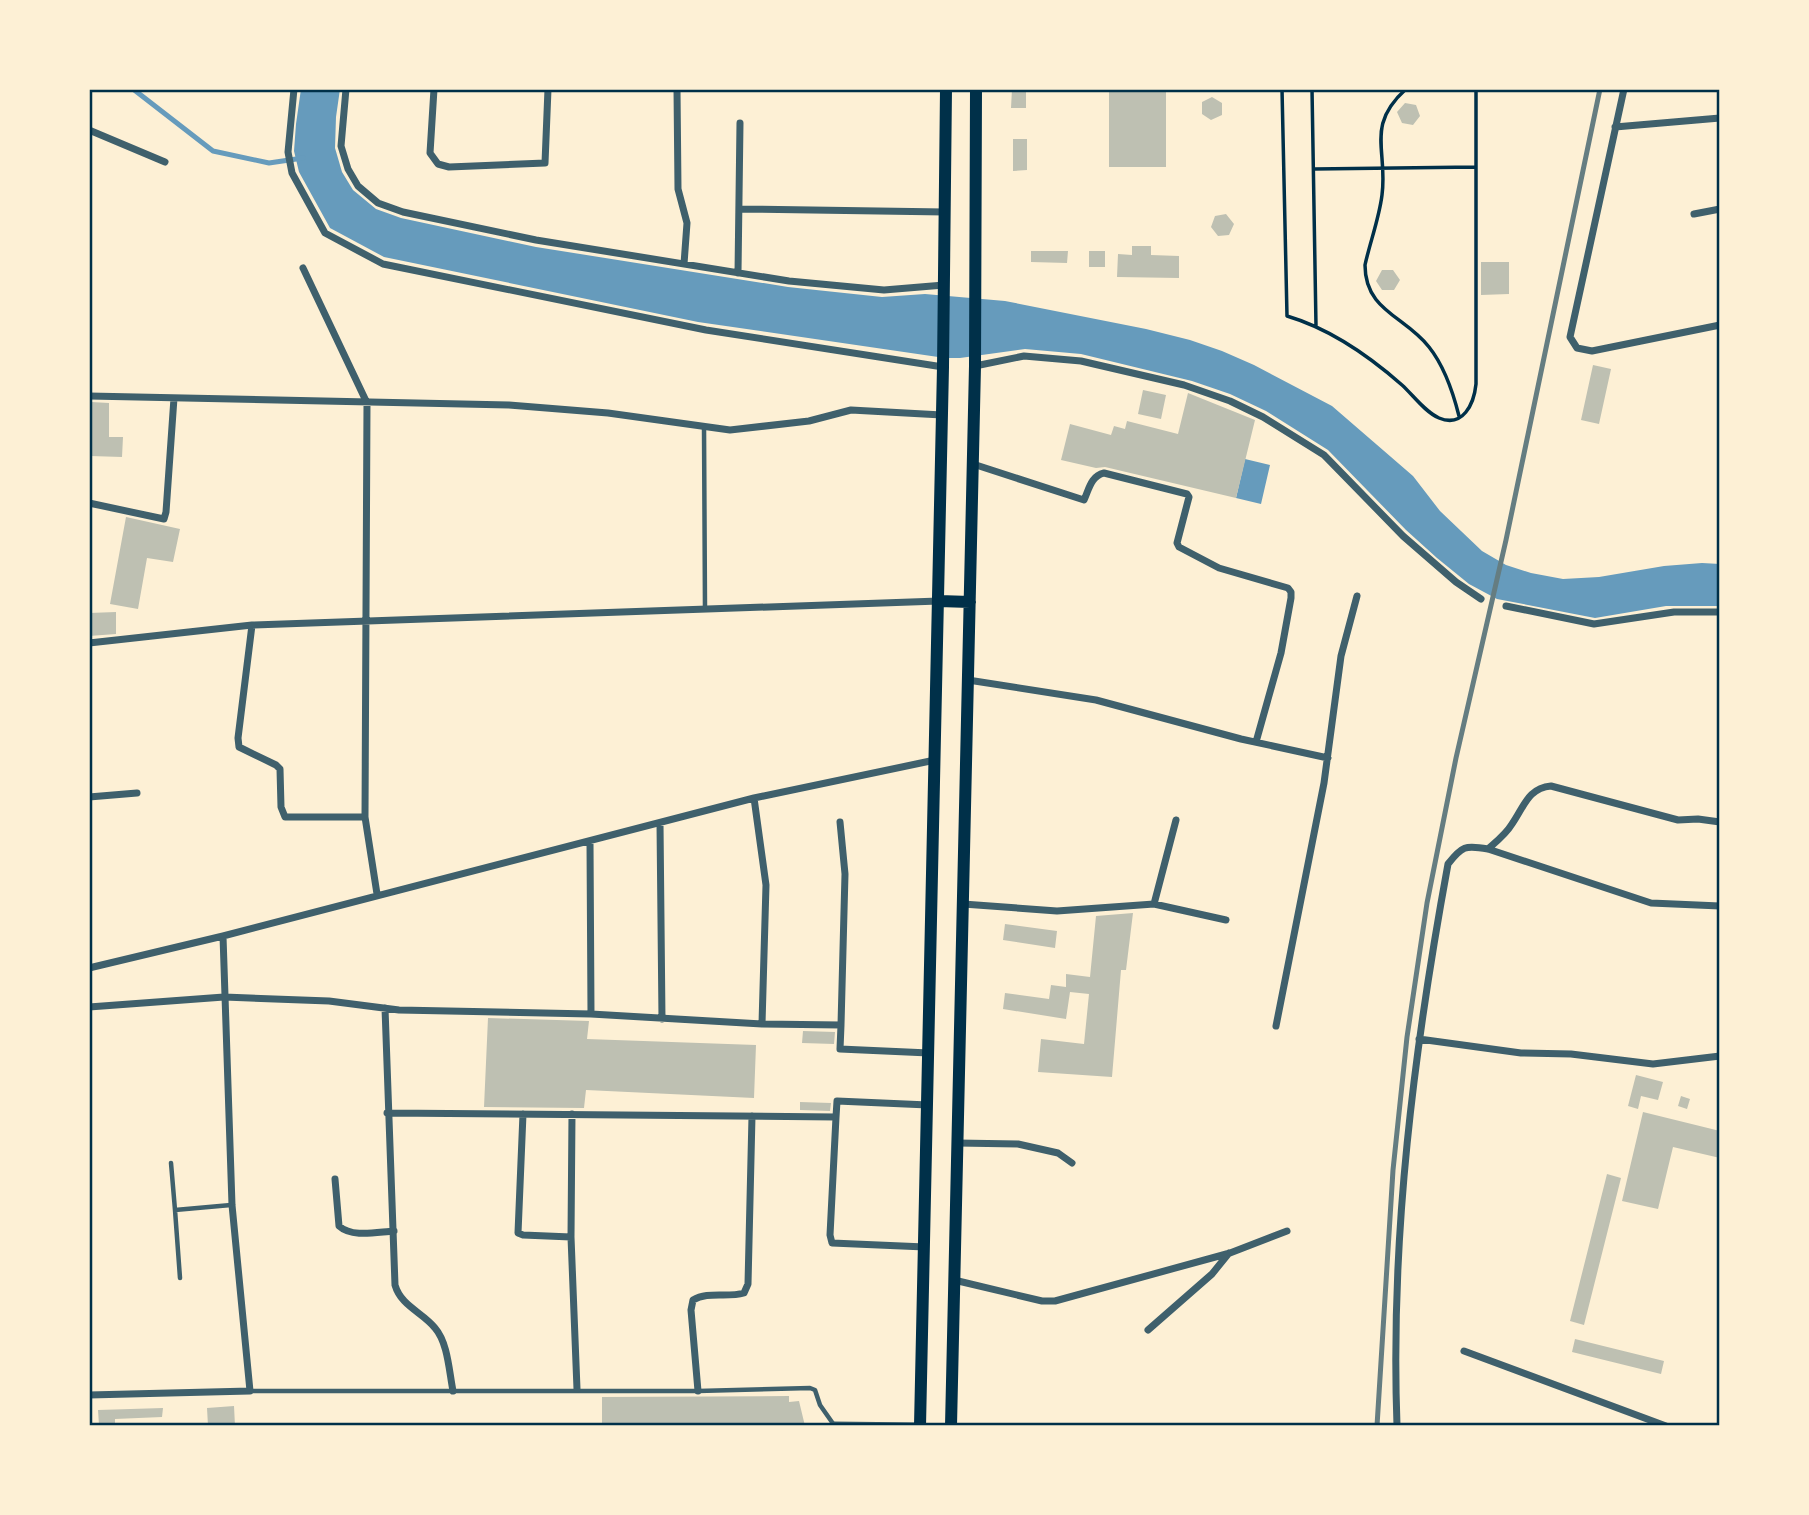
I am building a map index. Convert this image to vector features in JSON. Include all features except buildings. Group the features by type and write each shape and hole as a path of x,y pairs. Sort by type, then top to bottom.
{"main road":[{"path":"922,1426 939,601 946,89"},
{"path":"950,1426 975,366 976,89"},
{"path":"939,601 970,602"}],"street":[{"path":"294,89 288,152 292,173 325,233 383,264 706,330 943,367"},
{"path":"346,89 341,146 348,169 358,187 378,203 403,212 536,240 738,273 884,290 944,285"},
{"path":"434,89 430,153 439,164 449,167 545,163 548,89"},
{"path":"677,89 678,189 687,223 684,264"},
{"path":"1624,89 1570,337 1577,348 1592,351 1720,325"},
{"path":"1615,127 1720,118"},
{"path":"738,273 740,123"},
{"path":"89,130 165,162"},
{"path":"739,209 945,212"},
{"path":"1694,214 1720,209"},
{"path":"303,268 367,403 365,817 377,894"},
{"path":"975,366 1024,356 1081,361 1184,385 1241,406 1324,456 1403,536 1456,582 1481,599"},
{"path":"89,396 509,405 608,413 719,430 744,430 809,421 851,410 942,415"},
{"path":"89,503 164,519 174,398"},
{"path":"973,464 1084,500 1093,480 1098,474 1104,473 1187,494 1189,497 1177,543 1179,547 1212,566 1238,576 1288,588 1292,598 1281,653 1256,742"},
{"path":"1276,1026 1328,758 1341,656 1357,596"},
{"path":"89,643 252,625 939,601"},
{"path":"1506,606 1594,624 1674,612 1720,612"},
{"path":"252,625 239,747 280,769 281,807 285,817 365,817"},
{"path":"968,680 1096,700 1328,758"},
{"path":"89,968 223,936 754,798 935,760"},
{"path":"1488,849 1512,825 1532,792 1540,787 1551,786 1678,820 1720,822"},
{"path":"89,797 138,793"},
{"path":"754,798 766,885 762,1024"},
{"path":"1154,904 1176,820"},
{"path":"840,822 845,874 840,1049 929,1053"},
{"path":"660,823 662,1019"},
{"path":"590,842 591,1014"},
{"path":"1397,1426 1395,1362 1403,1187 1412,1082 1448,864 1460,849 1471,846 1488,849 1651,903 1720,906"},
{"path":"963,904 1057,911 1154,904 1226,920"},
{"path":"89,1395 250,1391 232,1205 223,936"},
{"path":"89,1007 224,998 329,1001 385,1008 841,1025"},
{"path":"385,1008 387,1113 394,1231 393,1277 397,1292 404,1302 434,1325 442,1336 453,1391"},
{"path":"1419,1039 1521,1054 1571,1054 1653,1064 1720,1056"},
{"path":"925,1247 832,1243 830,1235 837,1101 928,1105"},
{"path":"387,1113 836,1117"},
{"path":"523,1114 518,1233 570,1237"},
{"path":"572,1114 570,1237 577,1389"},
{"path":"698,1391 691,1310 693,1300 701,1295 735,1296 744,1293 748,1283 752,1116"},
{"path":"957,1143 1018,1144 1058,1153 1072,1163"},
{"path":"335,1180 339,1226 344,1231 394,1231"},
{"path":"954,1280 1042,1301 1055,1301 1230,1253 1287,1231"},
{"path":"1148,1330 1212,1274 1230,1253"},
{"path":"1464,1351 1666,1426"},
{"path":"834,1425 922,1426"}],"lane":[{"path":"704,426 705,609"},
{"path":"171,1163 180,1278"},
{"path":"175,1210 232,1205"},
{"path":"250,1391 698,1391 810,1388 815,1390 820,1405 834,1425"}],"path":[{"path":"1282,89 1287,316 1316,326 1361,353 1391,375 1432,414 1446,420 1460,417 1470,408 1476,384 1476,89"},
{"path":"1312,89 1316,326"},
{"path":"1406,89 1390,105 1382,122 1380,208 1365,265 1367,284 1383,308 1413,330 1429,346 1446,376 1460,417"},
{"path":"1313,169 1476,167"}],"water":[{"path":"301,89 340,89 335,148 342,172 353,190 376,209 401,218 536,247 788,287 882,297 925,294 1005,301 1190,340 1254,365 1332,406 1413,476 1440,511 1482,551 1506,565 1563,579 1599,577 1664,566 1720,564 1720,606 1666,606 1595,618 1497,599 1469,584 1437,558 1328,450 1266,411 1230,394 1192,381 1081,354 1025,349 945,358 698,322 384,257 330,228 299,172 294,151"},
{"path":"1245,459 1270,465 1261,504 1236,498"}],"waterway":[{"path":"133,89 213,151 269,163 303,158"}],"railway":[{"path":"1377,1426 1393,1170 1407,1037 1427,903 1600,89"}]}
